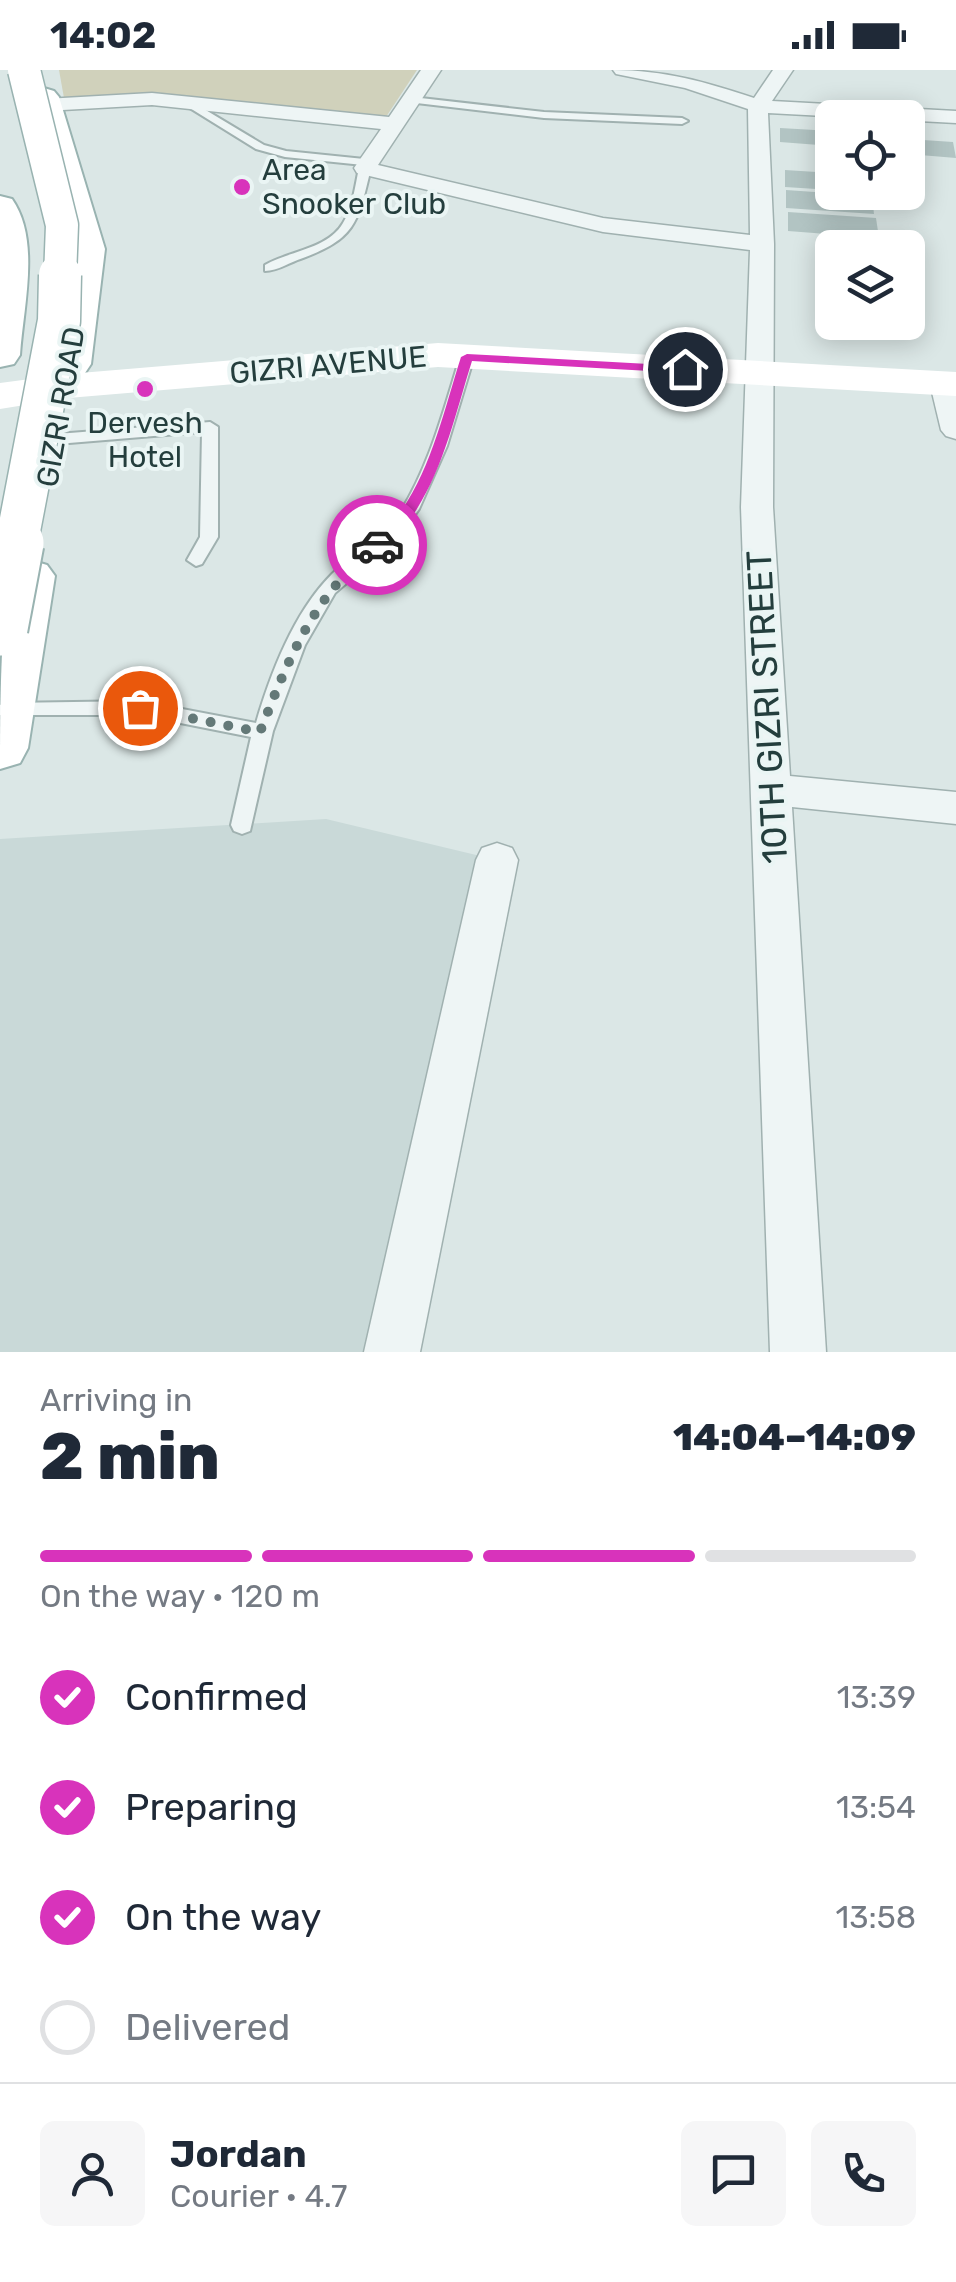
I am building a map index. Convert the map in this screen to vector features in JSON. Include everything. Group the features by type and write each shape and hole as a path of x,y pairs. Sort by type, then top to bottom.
{"main road":[{"path":"0,482 36,311 18,148 1,70"},
{"path":"0,628 59,321 62,224 36,82"},
{"name":"GIZRI ROAD","path":"2,729 68,386 86,249 36,82"},
{"name":"GIZRI ROAD","path":"0,206 5,243 0,354"},
{"name":"GIZRI AVENUE","path":"0,396 68,386 438,356 950,384"}],"street":[{"path":"431,70 367,165 603,225 762,244"},
{"path":"623,70 689,83 758,106 956,117"},
{"path":"758,106 783,70"},
{"path":"36,82 152,99 396,124"},
{"name":"10TH GIZRI STREET","path":"758,106 762,244 758,507 798,1352"},
{"path":"950,384 956,430"},
{"path":"771,790 956,808"},
{"path":"392,1352 498,860"}],"lane":[{"path":"412,100 544,115 682,121"},
{"path":"189,103 260,148 367,165 348,227 335,240 285,256 270,268"},
{"path":"242,826 260,732 292,653 330,588 348,568 397,530 435,458 467,357"},
{"path":"57,439 210,427 209,537 196,560"},
{"path":"2,729 140,708 260,732"}],"shaded area":[{"path":"326,819 497,860 392,1352 0,1352 0,839"}],"green space":[{"path":"59,70 417,70 384,120 64,98"}],"building":[{"path":"780,128 815,130 815,145 780,142"},
{"path":"925,140 953,142 956,158 925,155"},
{"path":"785,170 815,172 815,189 785,187"},
{"path":"786,190 815,192 815,210 786,208"},
{"path":"815,210 874,210 874,214"},
{"path":"788,212 876,218 878,230 815,230 815,233 788,231"}],"way so far":[{"path":"140,708 260,732 292,653 330,588 377,545"}],"place":[{"name":"Area Snooker Club","path":"242,187"},
{"name":"Dervesh Hotel","path":"145,389"}],"route":[{"path":"377,545 397,530 435,458 467,357 685,369"}]}
